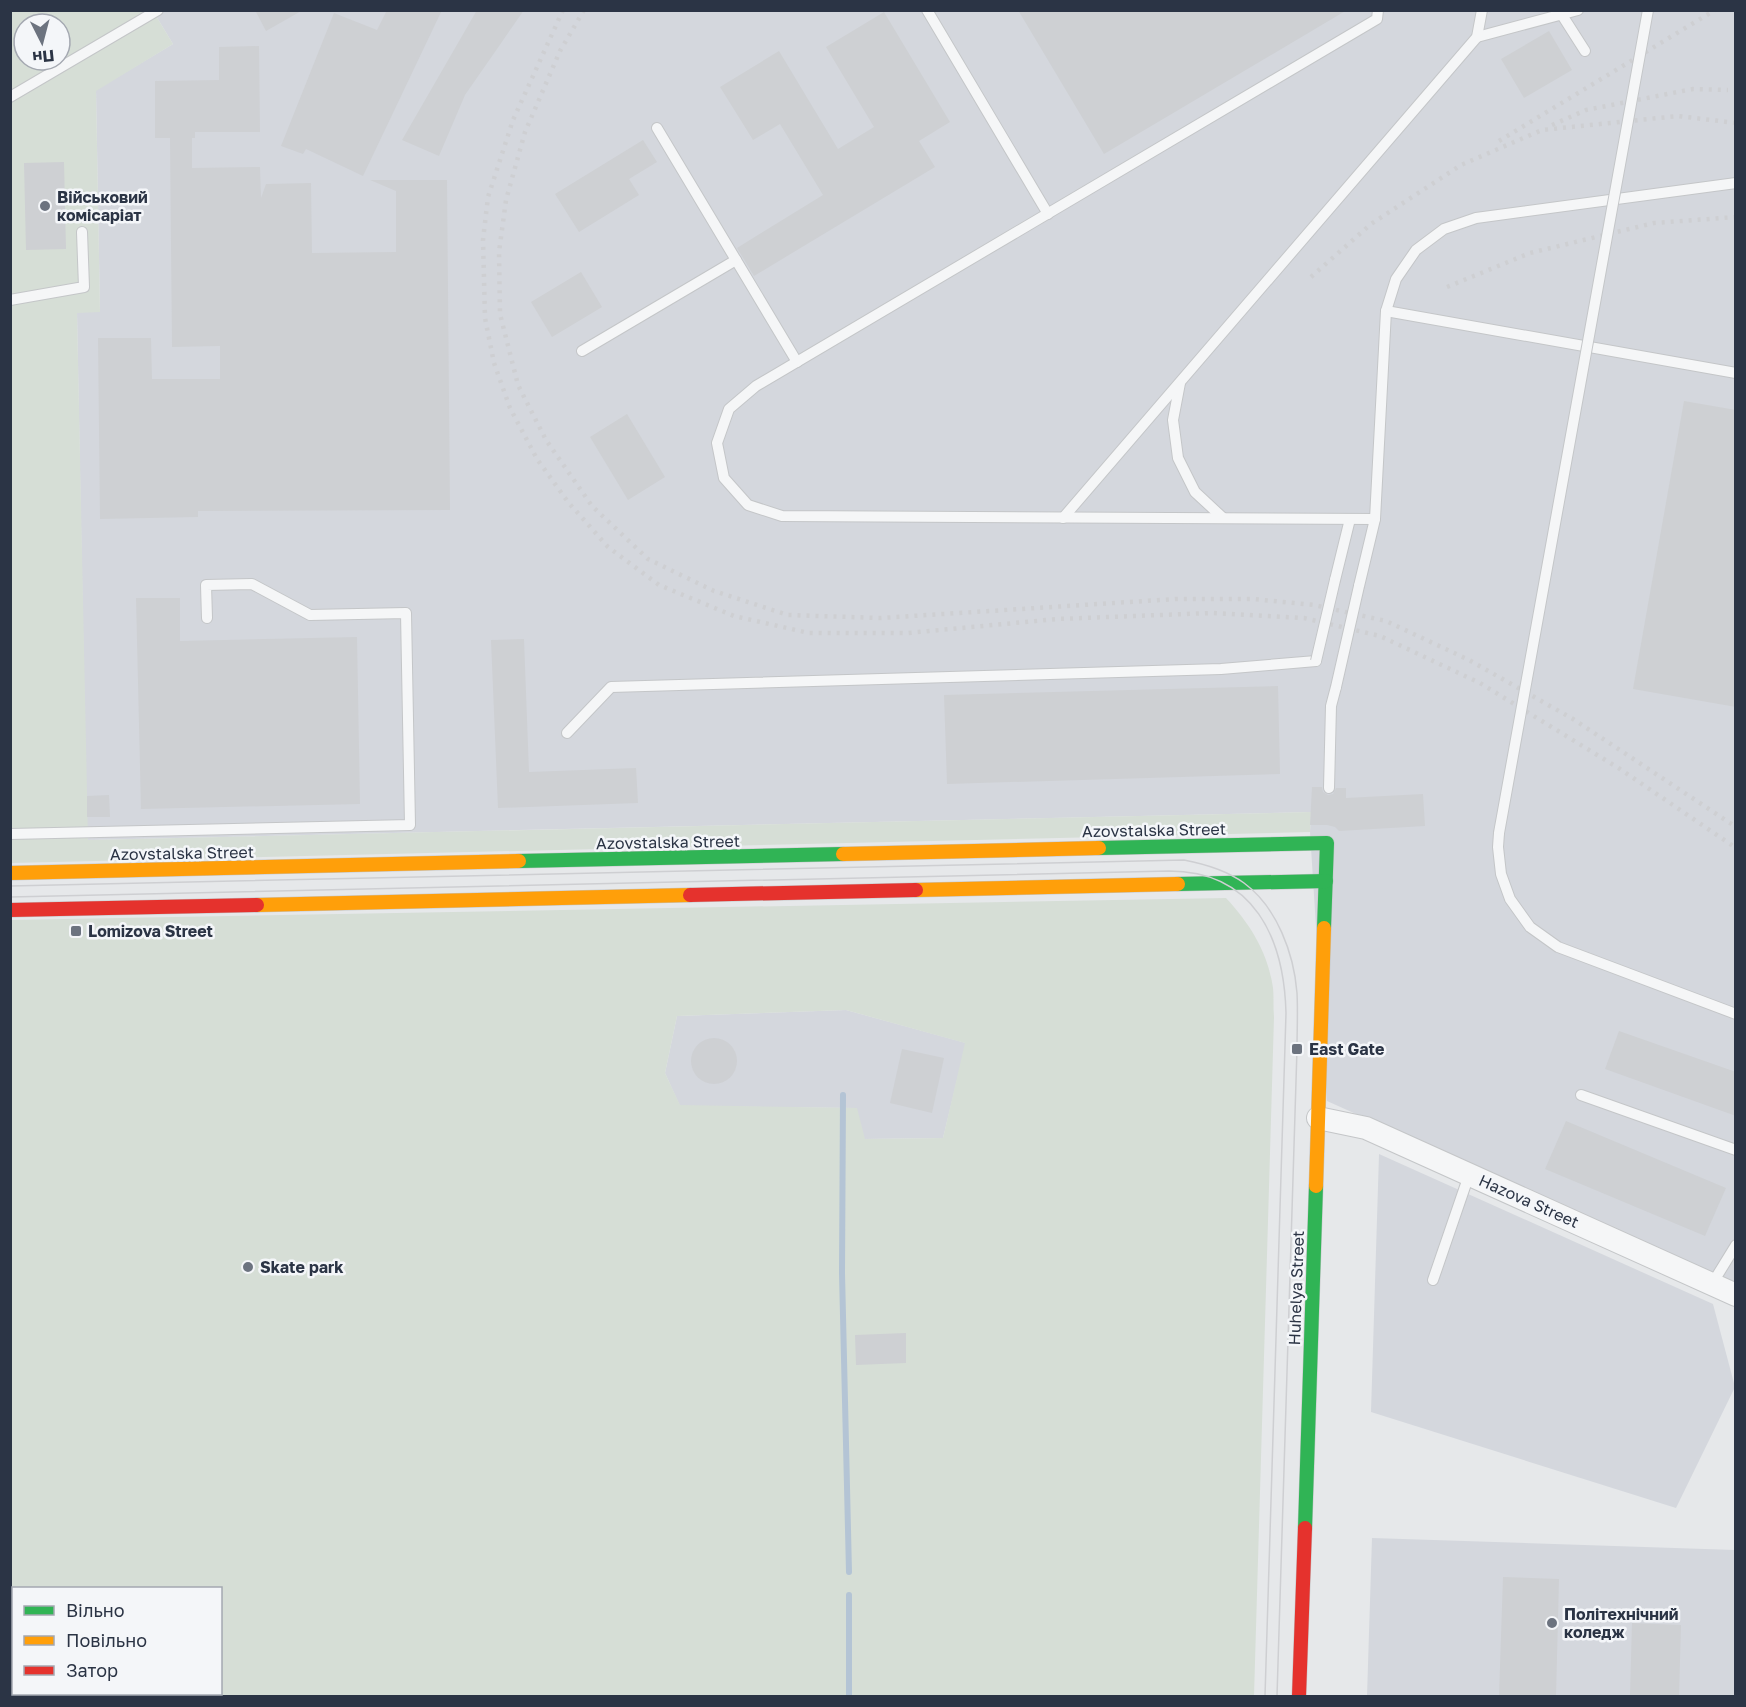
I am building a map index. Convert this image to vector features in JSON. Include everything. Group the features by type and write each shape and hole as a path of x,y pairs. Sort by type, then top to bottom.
{"street":[{"name":"Azovstalska Street","path":"10,873 1327,837"},
{"name":"Huhelya Street","path":"1299,1696 1327,837"},
{"path":"10,909 1326,881"},
{"name":"Hazova Street","path":"1318,1118 1366,1128 1736,1295"}],"lane":[{"path":"10,97 158,10"},
{"path":"927,10 1048,214"},
{"path":"1375,519 782,516 748,505 724,478 717,443 729,409 756,386 1377,19 1378,10"},
{"path":"1063,518 1478,37 1482,10"},
{"path":"1478,37 1578,10"},
{"path":"1648,10 1498,847 1501,874 1510,899 1530,927 1558,947 1736,1014"},
{"path":"1562,15 1585,51"},
{"path":"657,128 796,362"},
{"path":"1329,788 1331,706 1375,519 1386,311 1396,279 1416,250 1444,229 1476,218 1736,183"},
{"path":"10,300 84,287 82,232"},
{"path":"582,351 736,260"},
{"path":"1386,311 1736,373"},
{"path":"1180,382 1173,420 1178,458 1195,492 1223,518"},
{"path":"567,733 611,687 1209,669 1316,661 1350,519"},
{"path":"10,834 410,825 406,613 310,615 252,584 229,584 206,585 207,618"},
{"path":"1581,1095 1736,1150"},
{"path":"1433,1280 1469,1174"},
{"path":"1712,1284 1736,1245"}],"shaded area":[{"path":"10,11 153,11 173,44 96,91 100,312 77,313 88,840 1311,812 1310,832 11,863"},
{"path":"153,11 1735,11 1735,1284 1327,1101 1310,832 1311,812 87,840 77,312 100,312 96,90 173,44"},
{"path":"1226,898 1257,939 1271,975 1274,1017 1254,1696 11,1696 10,920","holes":["846,1010 965,1043 943,1138 865,1139 857,1108 680,1105 665,1073 677,1016"]},
{"path":"846,1010 966,1043 943,1138 864,1139 856,1108 680,1106 665,1073 677,1016"},
{"path":"1379,1154 1713,1304 1735,1387 1676,1508 1371,1412"},
{"name":"Політехнічний коледж","path":"1372,1538 1735,1550 1735,1696 1367,1696"}],"building":[{"path":"255,10 303,10 266,31"},
{"path":"387,10 442,10 363,176 306,149 303,154 281,146 334,13 377,30"},
{"path":"477,10 524,10 465,95 439,156 402,140"},
{"path":"1018,10 1347,10 1104,154"},
{"path":"884,12 950,122 919,141 935,167 754,276 737,248 823,195 780,124 753,140 720,87 779,51 838,149 874,127 826,47"},
{"path":"1549,31 1572,70 1524,98 1501,59"},
{"path":"259,46 260,132 195,132 195,138 192,138 192,168 260,167 261,198 266,184 311,183 312,253 396,252 396,191 370,180 447,180 450,510 198,511 198,517 100,519 98,338 151,338 152,379 220,379 220,346 172,347 170,138 155,138 155,81 219,80 219,47"},
{"path":"643,140 657,162 629,179 639,195 579,232 555,194"},
{"path":"64,162 66,249 26,250 24,163"},
{"path":"581,272 602,307 552,337 531,302"},
{"path":"1684,401 1736,410 1736,707 1633,689"},
{"path":"627,414 665,477 628,500 590,437"},
{"path":"136,598 180,598 180,641 357,637 360,804 141,809"},
{"path":"524,639 529,772 636,768 638,803 498,808 491,640"},
{"path":"1278,686 1280,774 947,784 944,695"},
{"path":"1312,787 1322,787 1323,792 1328,795 1333,794 1336,788 1346,788 1346,798 1423,794 1425,826 1339,831 1327,825 1310,825"},
{"path":"109,795 110,817 87,817 87,796"},
{"path":"1619,1031 1736,1072 1736,1116 1605,1069"},
{"path":"714,1038 730,1045 737,1061 730,1077 714,1084 698,1077 691,1061 698,1045"},
{"path":"902,1049 944,1058 932,1113 890,1103"},
{"path":"1566,1121 1726,1188 1705,1236 1545,1169"},
{"path":"906,1333 906,1363 856,1365 855,1335"},
{"path":"1503,1577 1559,1579 1556,1696 1499,1696"},
{"path":"1632,1623 1681,1625 1679,1696 1630,1696"}],"waterway":[{"path":"843,1095 842,1273 849,1572"},
{"path":"849,1595 849,1696"}],"tram line":[{"path":"10,886 1184,860 1215,868 1237,878 1256,893 1282,932 1292,963 1297,993 1277,1696"},
{"path":"10,897 1169,871 1198,874 1223,883 1243,896 1259,914 1271,935 1279,959 1286,1013 1265,1696"}],"railway":[{"path":"563,10 513,120 488,197 483,240 485,318 494,363 510,408 537,459 568,502 608,547 659,585 734,616 809,633 908,633 1057,619 1212,613 1304,618 1380,636 1480,683 1620,769 1736,848"},
{"path":"584,10 560,51 525,132 506,200 499,252 500,314 518,385 546,440 592,506 648,559 714,591 788,615 881,618 1176,599 1253,599 1314,605 1386,621 1469,660 1573,719 1736,827"},
{"path":"1499,141 1715,10"},
{"path":"1552,125 1586,110 1693,89 1728,90"},
{"path":"1311,277 1371,224 1461,165 1542,130 1678,116 1736,123"},
{"path":"1447,287 1530,253 1654,223 1736,217"}],"traffic: fast":[{"path":"1099,848 1327,843 1324,928"},
{"path":"519,861 843,854"},
{"path":"1178,884 1326,881"},
{"path":"1305,1528 1316,1186"}],"traffic: slow":[{"path":"843,854 1099,848"},
{"path":"10,873 519,861"},
{"path":"916,890 1178,884"},
{"path":"257,905 690,895"},
{"path":"1316,1186 1324,928"}],"traffic: jam":[{"path":"690,895 916,890"},
{"path":"10,910 257,905"},
{"path":"1299,1696 1305,1528"}],"place":[{"name":"Військовий комісаріат","path":"45,206"},
{"name":"Lomizova Street","path":"76,931"},
{"name":"East Gate","path":"1297,1049"},
{"name":"Skate park","path":"248,1267"},
{"name":"Політехнічний коледж","path":"1552,1623"}]}
